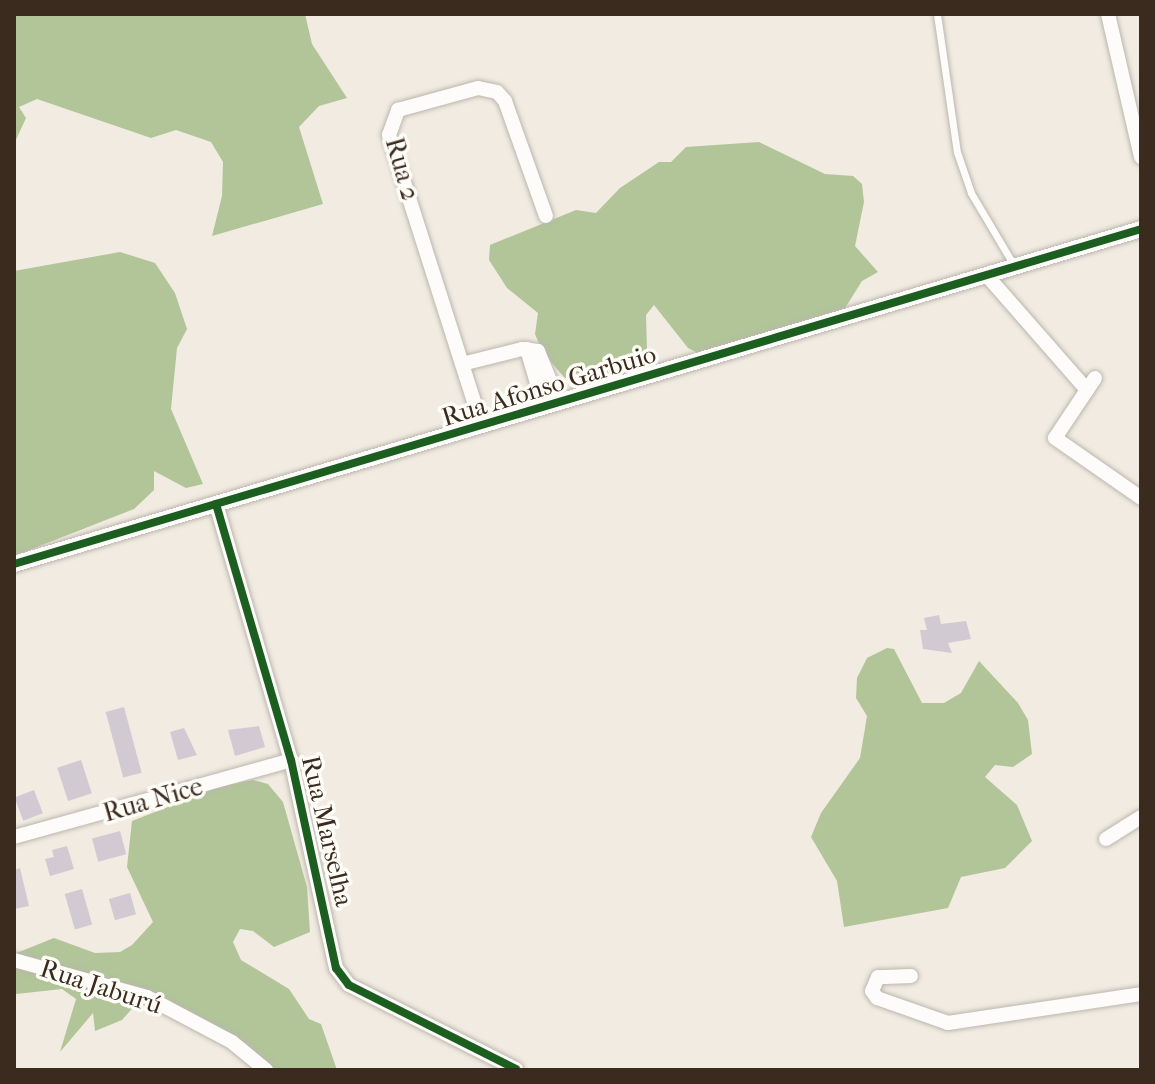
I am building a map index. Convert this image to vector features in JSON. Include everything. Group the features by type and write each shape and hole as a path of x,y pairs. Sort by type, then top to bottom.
{"street":[{"path":"1108,14 1134,98 1141,157"},
{"name":"Rua 2","path":"477,411 389,135 393,118 405,105 478,88 497,92 505,101 546,216"},
{"name":"Rua Afonso Garbuio","path":"14,564 989,278 1141,229"},
{"path":"989,278 1091,384 1055,438 1141,498"},
{"path":"462,364 527,349 541,354 552,405"},
{"name":"Rua Marselha","path":"216,504 291,760 342,979 516,1069"},
{"name":"Rua Nice","path":"14,837 291,760"},
{"path":"1106,839 1141,817"},
{"name":"Rua Jaburú","path":"14,960 147,997 232,1042 266,1070"},
{"path":"911,976 878,977 872,991 877,998 915,1014 967,1023 1141,994"}],"lane":[{"path":"937,14 957,152 981,213 1016,269"}],"green space":[{"path":"14,14 305,14 312,44 347,98 319,106 299,127 323,204 212,236 222,196 223,162 211,142 176,130 151,138 37,99 19,107 26,118 14,144"},
{"path":"759,142 825,174 853,176 862,184 864,202 855,246 878,272 862,281 842,313 704,356 688,348 654,305 646,315 647,350 633,368 612,382 582,387 564,377 543,353 535,334 538,313 507,288 489,260 490,245 576,210 596,213 620,188 659,162 671,162 686,147"},
{"path":"120,252 155,263 175,293 187,329 177,348 171,409 203,484 186,488 154,471 154,490 134,509 14,556 14,271"},
{"path":"887,648 894,649 922,703 944,703 961,693 979,661 1018,703 1028,720 1032,754 1013,767 995,765 985,777 1017,805 1032,841 1005,868 961,877 948,908 844,927 837,881 811,837 821,813 860,758 867,716 856,698 857,678 867,658"},
{"path":"253,780 268,784 283,802 307,887 310,932 274,947 253,931 240,929 233,942 241,960 289,989 309,1019 321,1024 337,1070 266,1070 169,1005 138,1002 122,1020 95,1031 93,1013 60,1052 76,999 62,989 16,994 14,954 54,938 95,953 120,952 132,945 153,922 127,867 132,821 219,787"}],"building":[{"path":"939,615 941,624 966,621 971,639 948,643 952,653 923,649 920,630 927,630 924,618"},
{"path":"124,707 142,773 123,778 106,712"},
{"path":"259,726 265,747 235,756 228,730"},
{"path":"184,728 197,755 178,760 170,732"},
{"path":"81,760 92,793 68,801 57,768"},
{"path":"34,790 43,813 23,821 14,798"},
{"path":"120,831 126,854 98,862 92,839"},
{"path":"67,846 74,869 50,876 45,859 54,857 52,850"},
{"path":"20,868 29,906 14,909 14,870"},
{"path":"82,889 92,925 75,930 65,894"},
{"path":"130,893 136,914 115,920 109,899"}],"cycle path":[{"path":"14,564 1141,229"},
{"path":"216,504 291,760 336,968 349,985 516,1069"}]}
